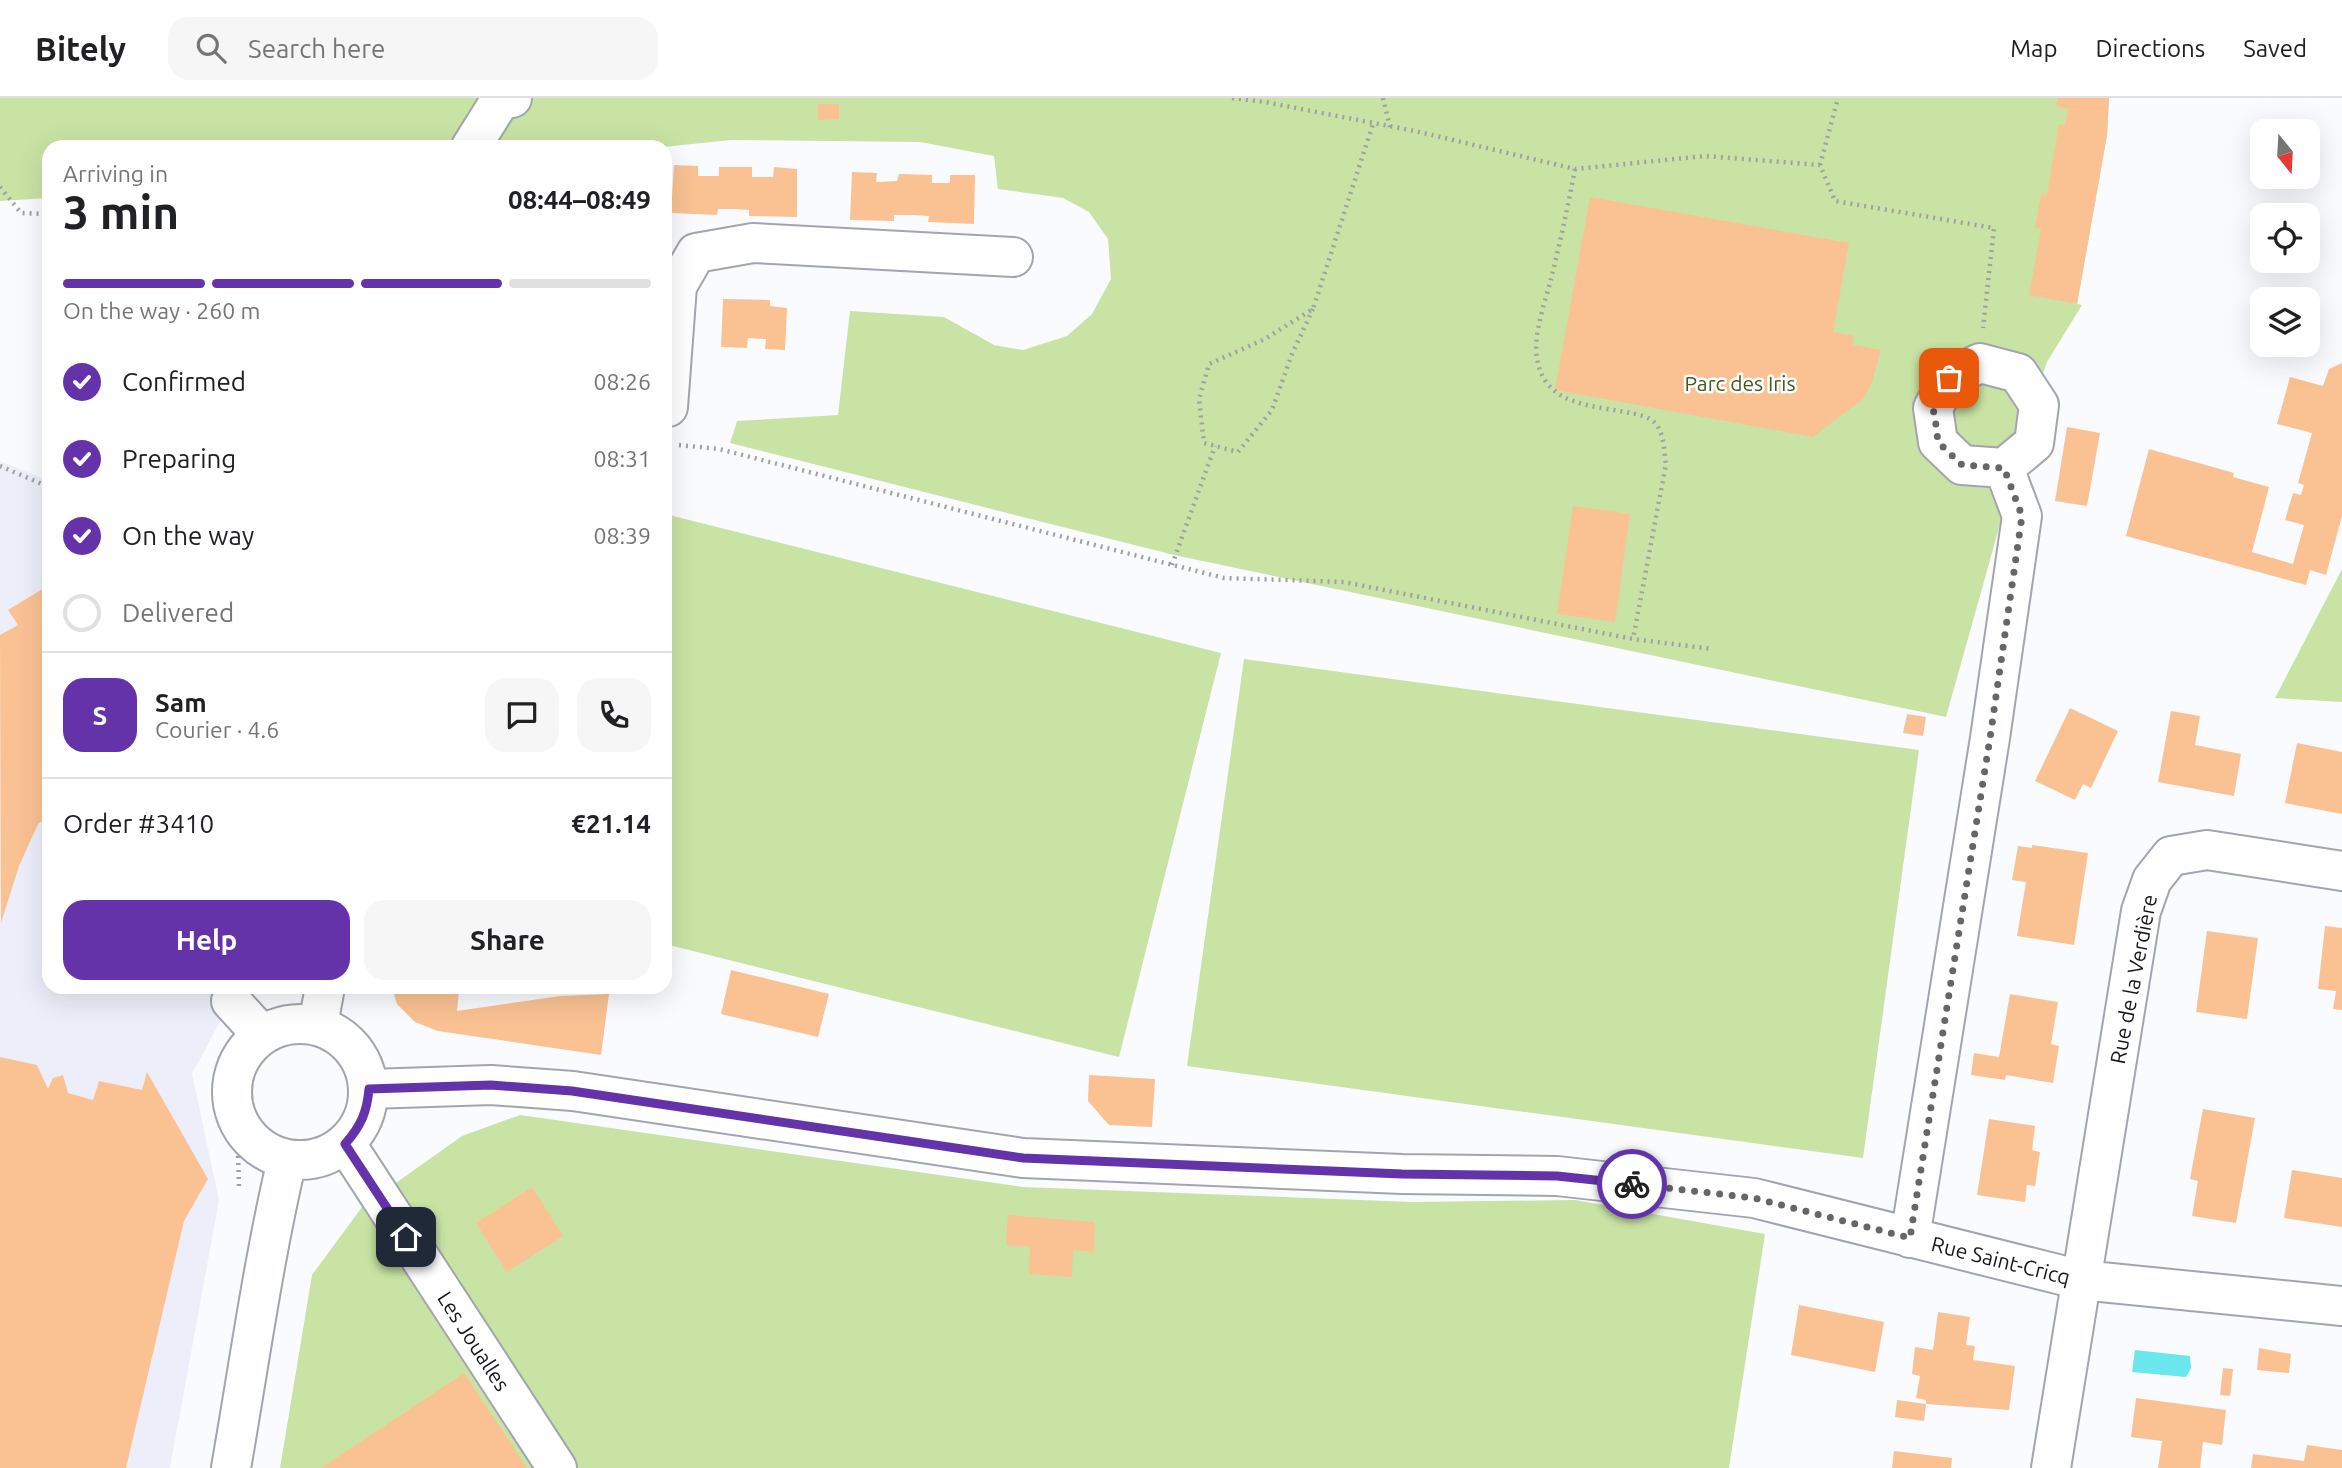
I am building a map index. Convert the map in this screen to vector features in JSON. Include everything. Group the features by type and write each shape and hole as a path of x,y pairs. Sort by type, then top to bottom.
{"street":[{"path":"475,140 501,99 512,98"},
{"path":"672,353 677,286 696,253 753,243 1013,257"},
{"path":"1980,363 2018,373 2039,405 2034,443 2004,468 1962,465 1938,442 1933,408 1949,378 1980,363"},
{"path":"1910,1238 1990,738 2022,516 2004,468"},
{"name":"Rue de la Verdière","path":"2050,1468 2141,911 2152,880 2171,856 2207,850 2342,871"},
{"path":"318,1025 324,994"},
{"path":"231,1001 262,1035"},
{"path":"298,1023 318,1025 338,1034 354,1048 365,1067 369,1089 367,1109 359,1128 345,1144 328,1155 308,1160 287,1160 267,1152 249,1138 237,1121 232,1102 232,1083 237,1064 247,1048 262,1035 279,1027 298,1023"},
{"name":"Rue Saint-Cricq","path":"369,1089 491,1085 572,1091 1023,1158 1402,1174 1557,1176 1754,1198 2081,1280 2342,1306"},
{"name":"Les Joualles","path":"345,1144 557,1468"},
{"path":"231,1468 261,1283 287,1160"}],"path":[{"path":"1233,98 1390,127 1575,169 1705,156 1820,165"},
{"path":"1383,98 1390,127"},
{"path":"1838,98 1820,165 1835,201 1994,229 1980,363"},
{"path":"1313,309 1265,339 1209,364 1199,399 1204,443 1238,452 1272,410 1292,354 1313,309 1373,124"},
{"path":"1575,169 1566,221 1538,332 1536,358 1553,392 1567,400 1637,414 1655,422 1663,439 1666,464 1633,639"},
{"path":"0,187 21,213 42,214"},
{"path":"679,445 719,449 1224,578 1345,582 1633,639 1713,649"},
{"path":"1172,565 1215,446"},
{"path":"0,466 42,484"}],"shaded area":[{"path":"0,461 42,478 42,994 241,994 231,1001 192,1074 219,1200 170,1468 0,1468"}],"green space":[{"name":"Parc des Iris","path":"0,98 2109,98 2107,135 2077,304 2082,305 2047,362 2039,385 1946,717 1174,555 730,443 737,421 838,415 850,311 944,317 994,345 1023,350 1067,336 1092,314 1111,279 1108,239 1089,212 1063,198 998,189 994,156 920,142 731,140 672,146 672,140 42,140 42,198 0,201"},
{"path":"672,516 1221,653 1119,1057 672,946"},
{"path":"2342,569 2342,702 2275,698"},
{"path":"1244,659 1919,750 1863,1158 1187,1066"},
{"path":"520,1115 1023,1187 1413,1202 1575,1200 1765,1234 1729,1468 280,1468 312,1275 362,1207 462,1136"}],"water":[{"path":"2135,1350 2190,1356 2191,1368 2186,1377 2132,1372"}],"building":[{"path":"2058,98 2109,98 2107,135 2077,304 2029,295 2041,229 2035,228 2041,194 2047,195 2059,124 2065,125 2068,109 2056,106"},
{"path":"818,104 839,104 839,119 818,120"},
{"path":"674,165 698,166 698,176 719,176 719,167 752,167 752,177 773,177 774,167 797,169 797,217 749,216 749,210 734,209 718,209 717,215 672,213"},
{"path":"852,172 877,173 876,182 897,181 899,174 932,175 932,183 950,183 950,175 975,175 974,224 928,222 929,216 913,215 894,215 894,221 850,220"},
{"path":"1590,197 1849,243 1833,332 1854,336 1853,345 1881,350 1871,385 1864,398 1813,437 1555,390"},
{"path":"723,299 770,300 770,306 787,308 785,350 765,349 766,339 748,338 747,348 721,347"},
{"path":"2342,363 2342,516 2326,575 2310,570 2306,585 2126,536 2149,449 2234,473 2233,477 2269,487 2252,552 2293,564 2304,525 2285,520 2293,493 2301,495 2304,485 2298,483 2312,433 2277,424 2290,377 2323,386 2329,369"},
{"path":"2067,427 2100,433 2087,506 2055,501"},
{"path":"1573,506 1630,514 1615,622 1557,614"},
{"path":"42,589 42,821 38,824 19,866 1,923 0,635 18,625 8,610"},
{"path":"2070,708 2118,731 2091,788 2083,784 2075,800 2035,781"},
{"path":"2171,711 2200,716 2195,745 2241,754 2234,796 2158,782"},
{"path":"1907,714 1926,717 1923,736 1903,733"},
{"path":"2297,743 2342,752 2342,814 2285,803"},
{"path":"2032,845 2088,853 2074,945 2017,936 2026,882 2012,880 2018,846 2032,848"},
{"path":"2325,926 2342,928 2342,1010 2333,1009 2336,991 2318,989"},
{"path":"2207,931 2258,938 2247,1019 2196,1012"},
{"path":"731,970 829,994 818,1037 721,1014"},
{"path":"394,994 459,994 457,1011 560,996 609,994 601,1055 438,1031 415,1022 397,1004"},
{"path":"2010,994 2058,1002 2051,1044 2059,1046 2053,1083 2006,1075 2005,1080 1971,1075 1974,1053 1999,1057"},
{"path":"0,1057 37,1065 48,1089 53,1078 63,1075 68,1093 93,1100 99,1081 142,1090 147,1072 208,1179 184,1221 126,1468 0,1468"},
{"path":"1089,1075 1155,1079 1152,1127 1109,1125 1088,1101"},
{"path":"2203,1109 2255,1118 2236,1223 2192,1216 2198,1181 2190,1179"},
{"path":"1989,1119 2035,1126 2032,1150 2040,1152 2035,1186 2027,1185 2025,1202 1977,1195"},
{"path":"2292,1170 2342,1178 2342,1227 2284,1218"},
{"path":"532,1187 563,1236 507,1272 476,1223"},
{"path":"1008,1215 1095,1222 1094,1252 1073,1250 1072,1277 1029,1274 1030,1247 1006,1245"},
{"path":"1799,1305 1884,1322 1875,1372 1791,1355"},
{"path":"1938,1312 1970,1317 1966,1345 1975,1346 1973,1360 2015,1366 2009,1410 1926,1404 1926,1400 1916,1398 1920,1376 1912,1374 1915,1347 1933,1350"},
{"path":"2259,1348 2291,1354 2289,1373 2257,1370"},
{"path":"2223,1368 2233,1369 2230,1396 2220,1395"},
{"path":"464,1373 527,1468 321,1468"},
{"path":"2136,1398 2226,1410 2222,1445 2203,1442 2200,1468 2158,1468 2162,1441 2131,1437"},
{"path":"1897,1400 1926,1404 1924,1421 1895,1417"},
{"path":"2307,1445 2342,1450 2342,1468 2251,1468 2253,1454 2304,1461"},
{"path":"1894,1451 1952,1458 1951,1468 1892,1468"}],"way so far":[{"path":"1632,1184 1754,1198 1910,1238 1990,738 2022,516 2004,468 1962,465 1938,442 1933,408 1949,378"}],"route":[{"path":"406,1237 345,1144 359,1128 367,1109 369,1089 491,1085 572,1091 1023,1158 1402,1174 1557,1176 1632,1184"}]}
